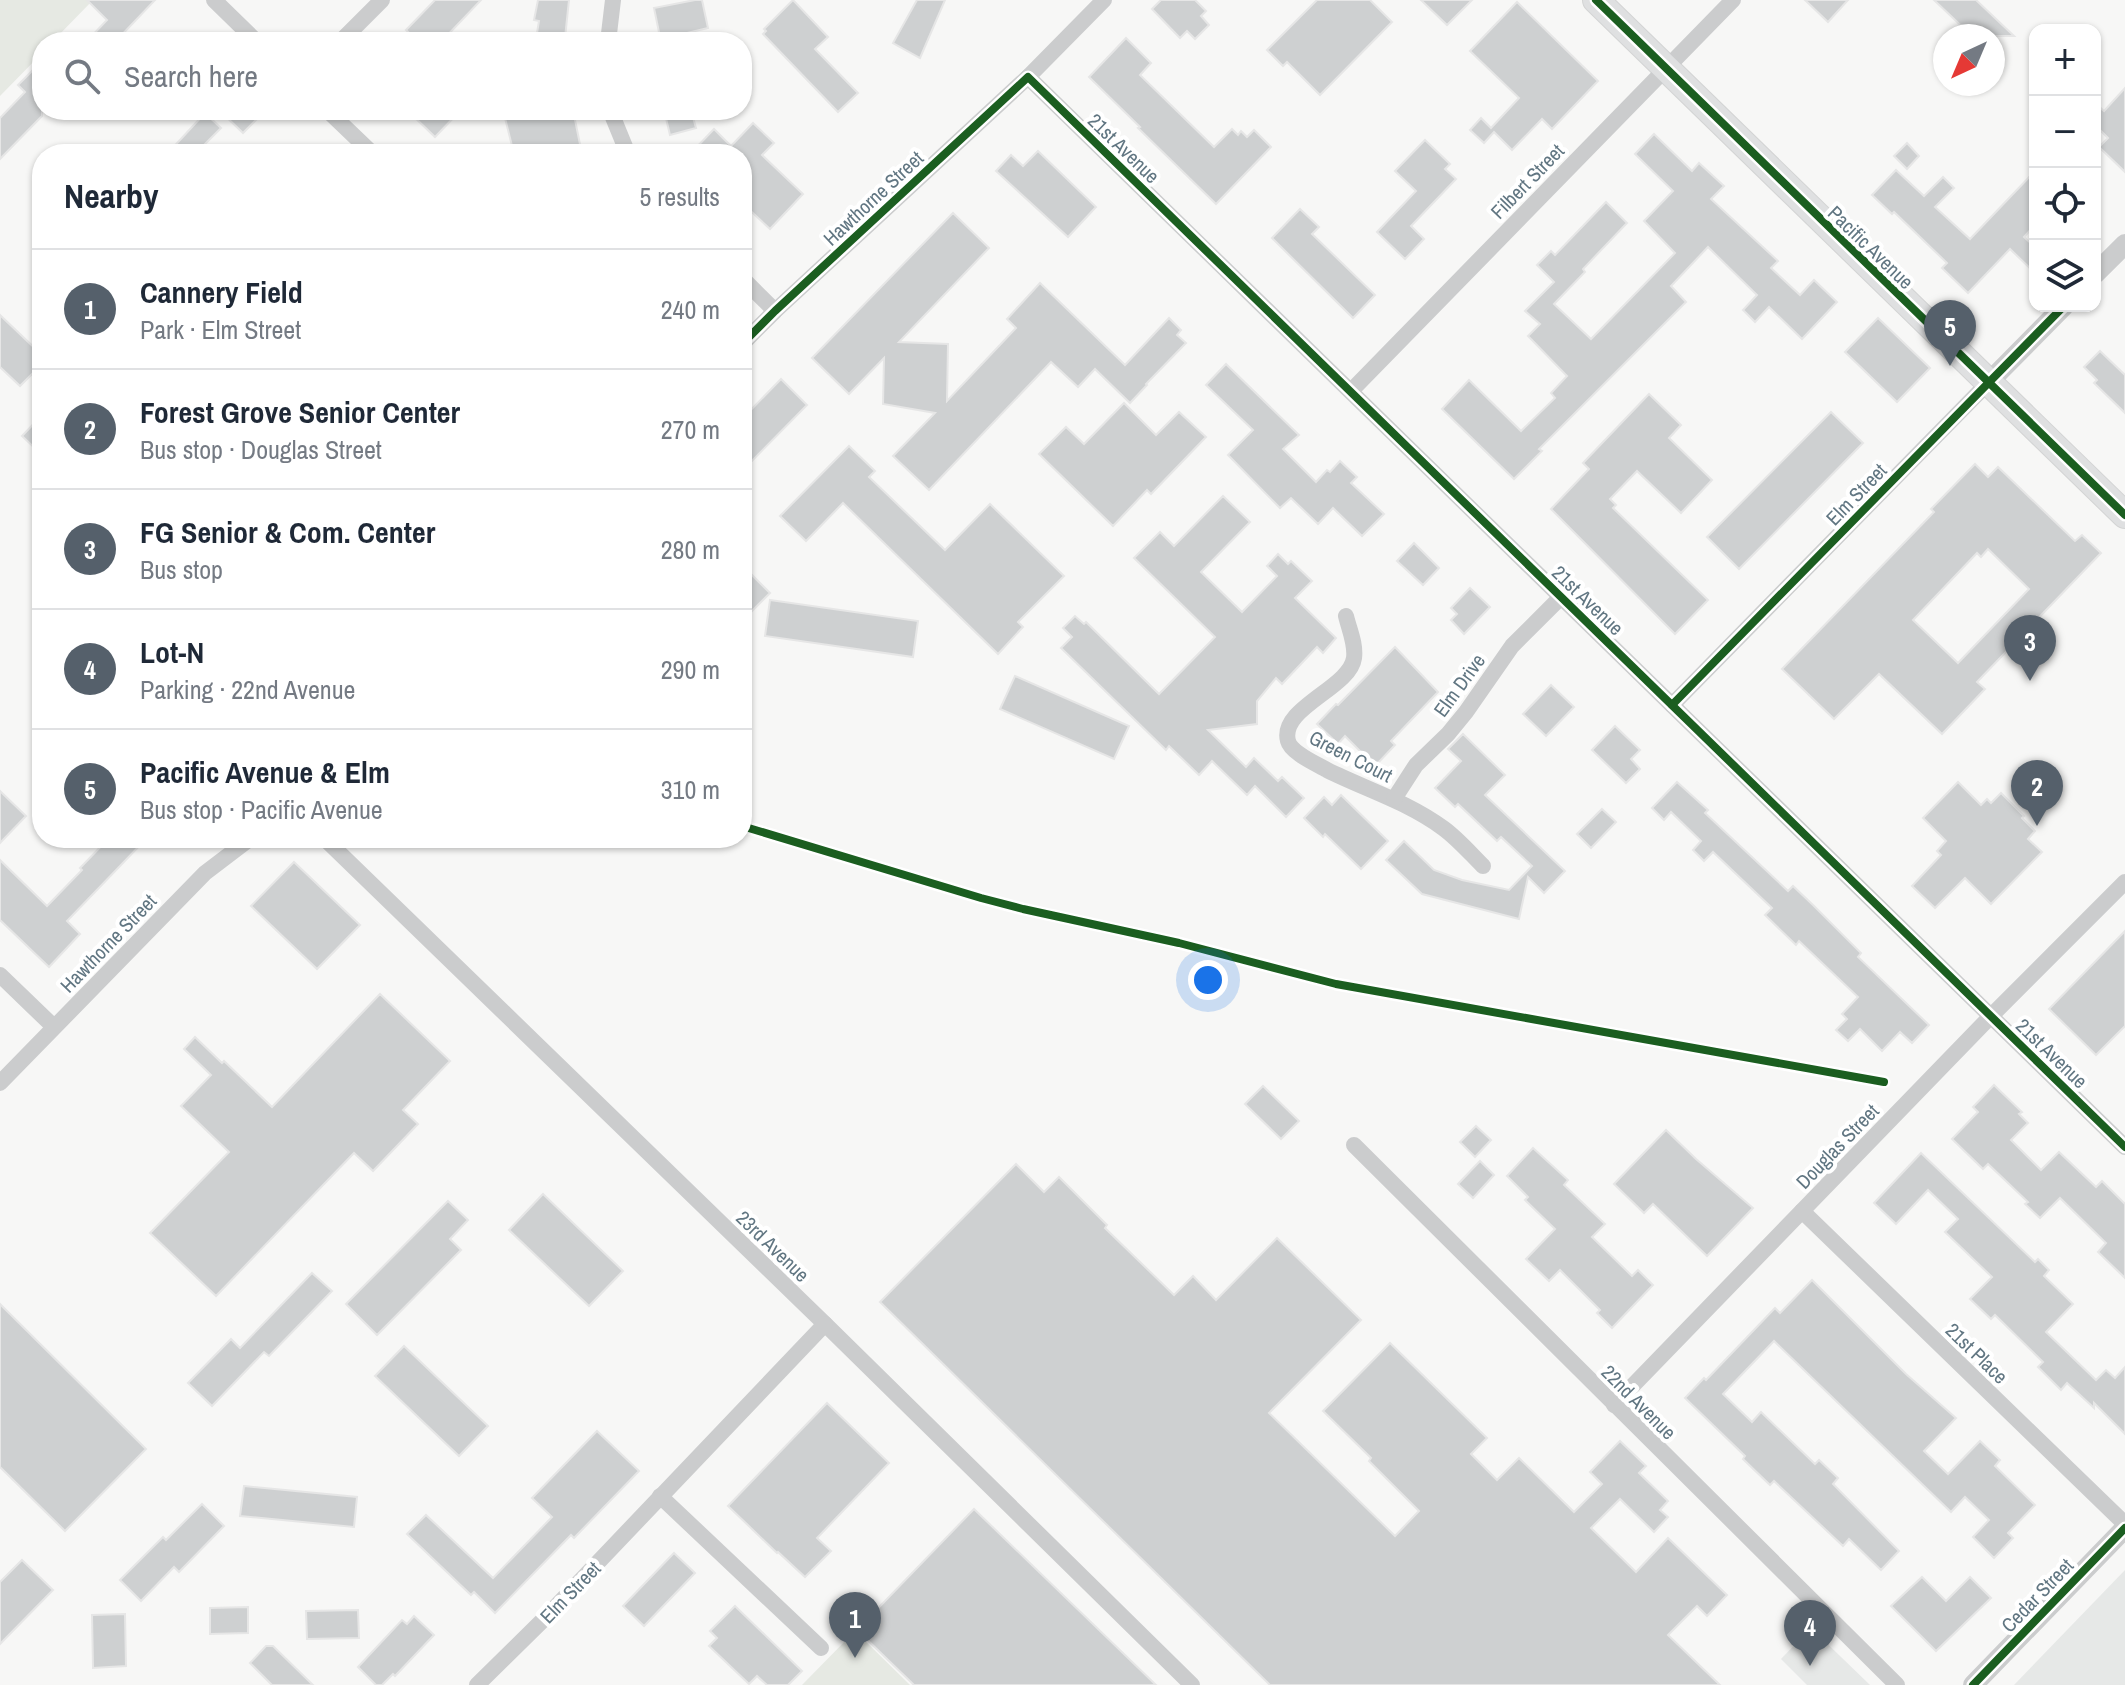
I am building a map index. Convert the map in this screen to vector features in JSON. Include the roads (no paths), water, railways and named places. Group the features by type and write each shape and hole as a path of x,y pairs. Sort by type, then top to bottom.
{"main road":[{"name":"Pacific Avenue","path":"1596,0 2125,515"}],"street":[{"path":"214,0 247,32"},
{"path":"350,32 382,0"},
{"path":"609,32 613,0"},
{"name":"Hawthorne Street","path":"752,334 1028,77 1104,0"},
{"name":"Filbert Street","path":"1351,391 1733,0"},
{"name":"21st Avenue","path":"1028,77 2125,1147"},
{"path":"337,120 363,144"},
{"path":"614,120 624,144"},
{"path":"2101,268 2125,244"},
{"path":"752,288 775,311"},
{"name":"Elm Street","path":"1672,705 2058,312"},
{"name":"Elm Drive","path":"1394,799 1416,765 1466,712 1512,646 1561,597"},
{"name":"Green Court","path":"1346,616 1354,648 1352,666 1291,724 1287,739 1290,746 1347,780 1394,799 1443,828 1483,866"},
{"name":"Hawthorne Street","path":"0,1083 205,873 238,848"},
{"name":"23rd Avenue","path":"334,848 1192,1685"},
{"name":"Douglas Street","path":"1614,1405 2125,882"},
{"path":"0,975 54,1027"},
{"name":"22nd Avenue","path":"1354,1145 1897,1685"},
{"name":"21st Place","path":"1802,1211 2125,1526"},
{"name":"Elm Street","path":"477,1685 544,1619 825,1324"},
{"path":"660,1496 821,1648"},
{"name":"Cedar Street","path":"1973,1685 2125,1526"}],"place":[{"name":"Pacific Avenue & Elm","path":"1950,366"},
{"name":"FG Senior & Com. Center","path":"2030,681"},
{"name":"Forest Grove Senior Center","path":"2037,826"},
{"name":"Cannery Field","path":"855,1658"},
{"name":"Lot-N","path":"1810,1666"}]}
